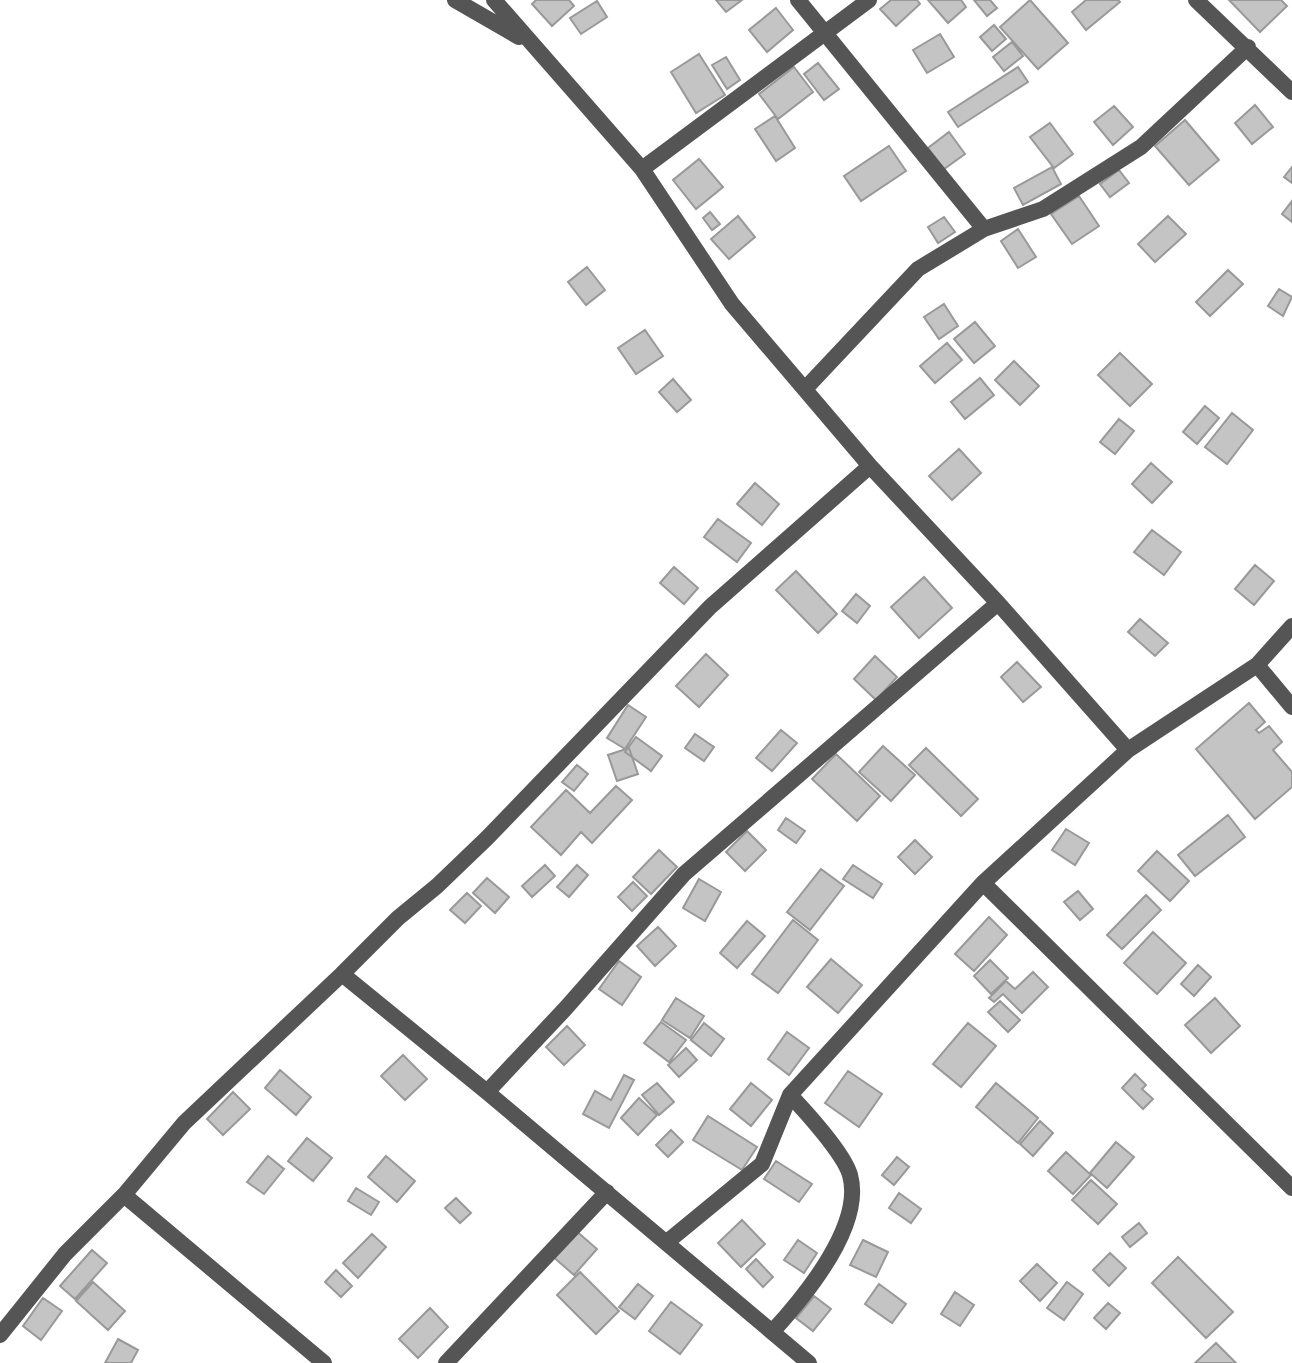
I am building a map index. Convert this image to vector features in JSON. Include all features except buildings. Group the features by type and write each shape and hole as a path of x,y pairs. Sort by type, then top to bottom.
{"street":[{"path":"455,0 531,44"},
{"path":"494,0 642,169 732,304 870,466 998,603 1128,750"},
{"path":"798,0 984,229"},
{"path":"642,169 869,0"},
{"path":"1196,0 1292,92"},
{"path":"805,389 918,269 984,229 1043,209 1141,147 1248,47"},
{"path":"0,1335 65,1254 124,1195 184,1123 398,918 487,838 710,607 870,466"},
{"path":"487,1092 684,874 998,603"},
{"path":"667,1242 762,1164 790,1095 983,883 1128,750 1257,665 1292,626"},
{"path":"1257,665 1292,707"},
{"path":"983,883 1292,1188"},
{"path":"342,974 809,1363"},
{"path":"773,1331 808,1292 830,1256 852,1208 850,1174 817,1123 790,1095"},
{"path":"446,1363 607,1192"},
{"path":"124,1195 324,1363"}]}
